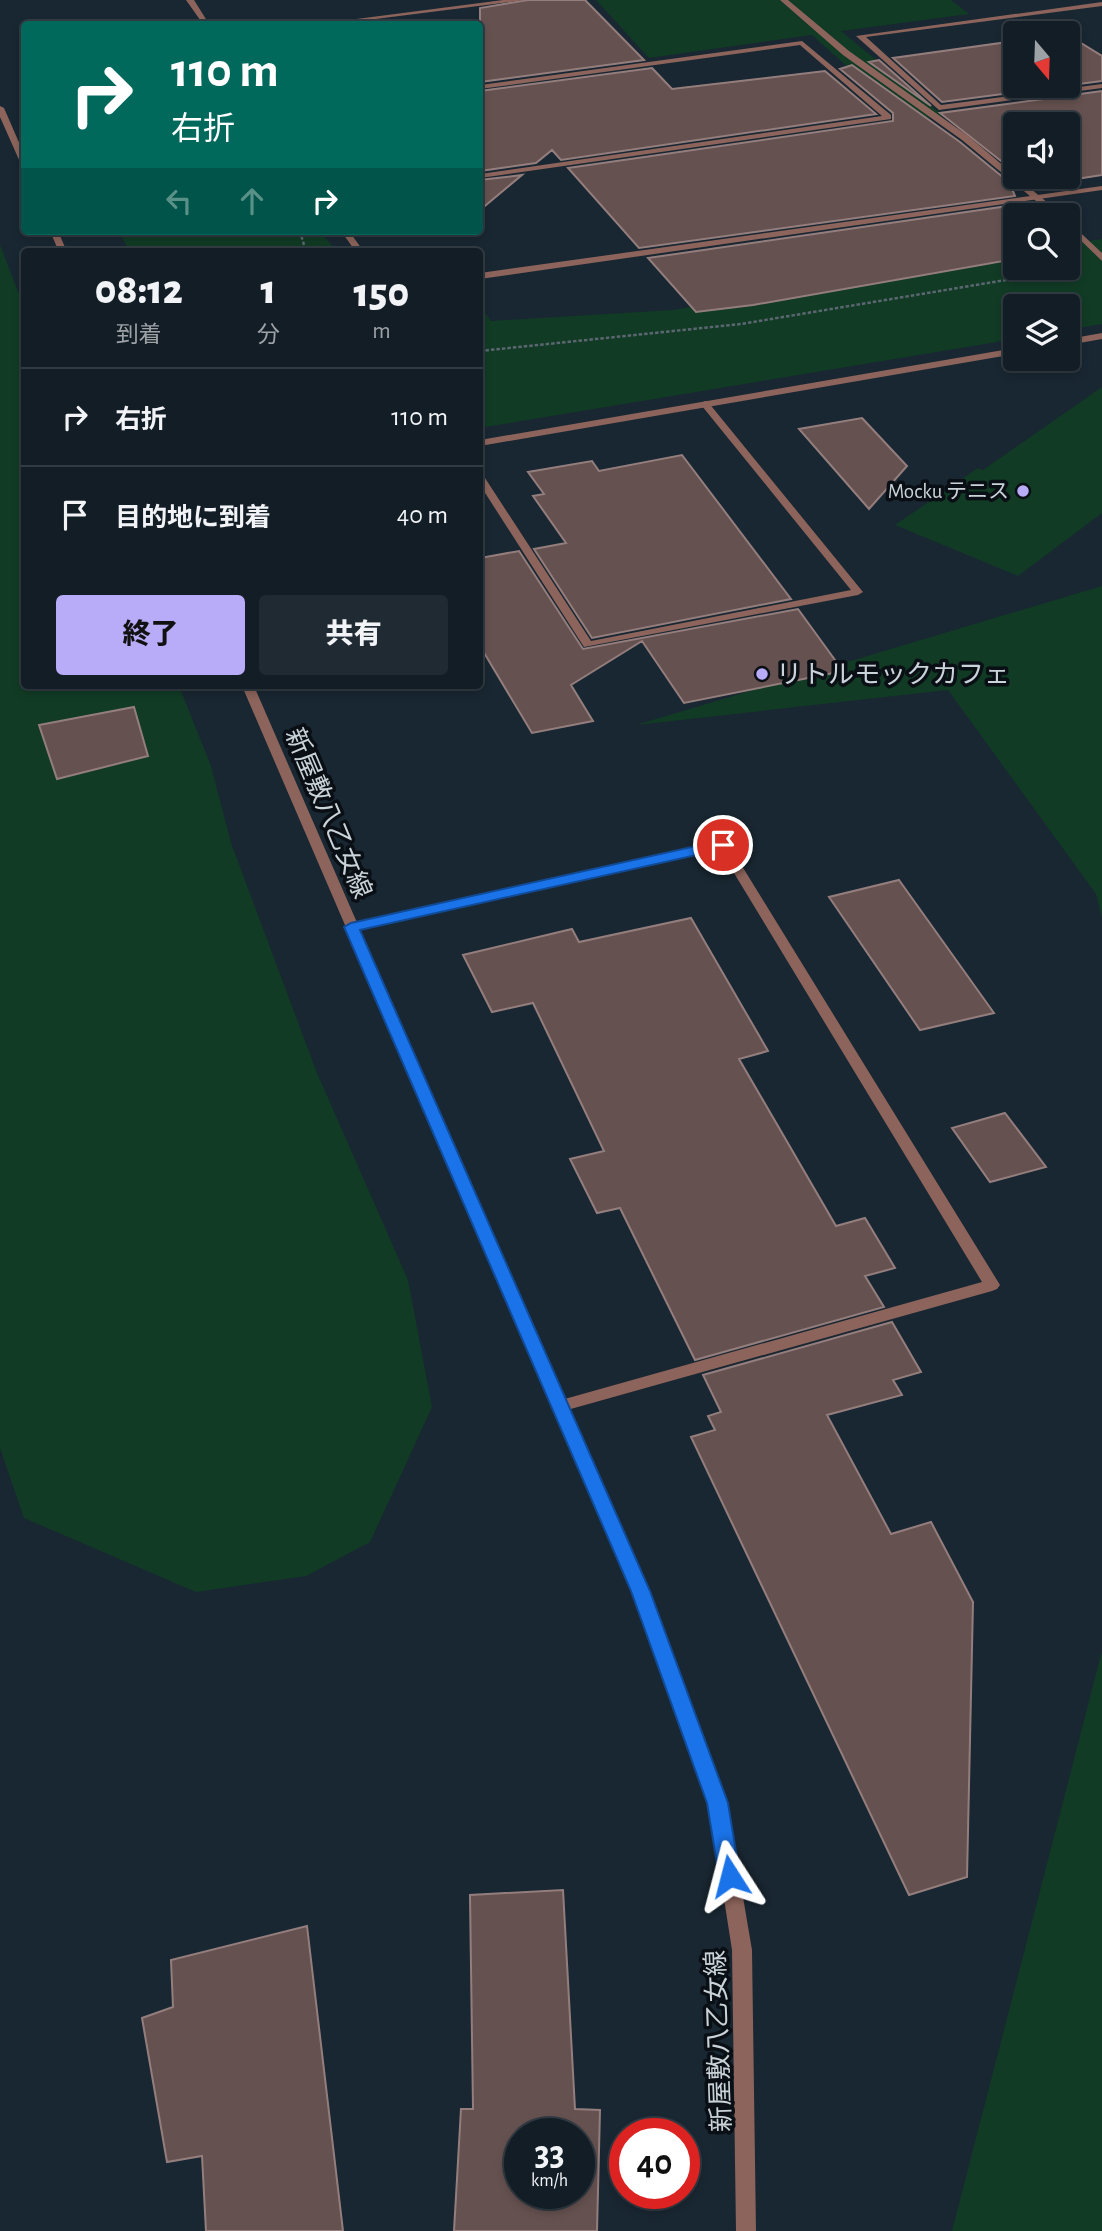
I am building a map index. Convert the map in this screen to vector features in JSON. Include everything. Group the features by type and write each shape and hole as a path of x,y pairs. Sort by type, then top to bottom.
{"street":[{"path":"190,0 204,21"},
{"path":"348,21 521,0"},
{"path":"784,0 846,53 965,138 1045,203"},
{"path":"1102,4 860,36 939,108 1102,86"},
{"path":"483,87 802,43 888,117 483,176"},
{"path":"0,108 21,155"},
{"path":"483,276 1102,188"},
{"path":"1080,236 1102,258"},
{"path":"1080,340 1102,336"},
{"path":"483,442 1003,353"},
{"path":"483,483 588,645 858,592 705,404"},
{"name":"新屋敷八乙女線","path":"249,689 640,1591 718,1803 742,1950 746,2231"},
{"path":"351,927 723,845 992,1285 560,1406"}],"path":[{"path":"483,351 741,324 1007,280"}],"green space":[{"path":"596,0 951,0 969,14 841,31 944,116 908,121 812,35 649,58"},
{"path":"323,235 334,248 128,248 122,237"},
{"path":"1102,239 1102,324 1080,328 1080,294 1003,294 1003,341 483,428 483,310 491,321 673,310 1003,255 1003,280 1080,280 1080,242"},
{"path":"0,245 21,299 21,689 180,689 211,766 231,843 317,1073 408,1280 432,1407 370,1542 306,1576 196,1592 24,1518 0,1448"},
{"name":"Mocku テニス","path":"1102,387 1102,513 1018,576 895,525 978,468 983,470"},
{"path":"1102,586 1102,918 1096,894 948,690 636,725"},
{"path":"1102,1651 1102,2231 952,2231"}],"building":[{"path":"528,0 585,0 644,60 483,82 483,21 480,21 480,8"},
{"path":"1080,42 1102,56 1102,81 1080,84"},
{"path":"1003,43 1003,94 942,102 893,58"},
{"path":"879,60 931,106 869,62"},
{"path":"852,65 960,142 1003,177 1003,189 1012,189 1015,196 639,248 568,168 893,121 893,113 840,69"},
{"path":"652,68 672,89 825,71 876,114 561,160 552,150 536,163 483,171 483,91"},
{"path":"1102,91 1102,175 1080,178 1080,112 1003,112 1003,163 940,113 1050,98 1080,98 1080,94"},
{"path":"522,175 483,208 483,180"},
{"path":"1003,207 1003,261 753,305 696,312 648,258"},
{"path":"862,418 907,466 869,509 799,429"},
{"path":"682,455 791,599 592,638 534,549 566,543 533,496 544,494 528,472 592,461 599,471"},
{"path":"519,551 583,649 798,609 843,671 684,703 642,641 571,685 593,721 532,733 483,651 483,557"},
{"path":"134,707 148,756 57,779 39,725"},
{"path":"899,880 994,1013 920,1030 829,897"},
{"path":"691,918 768,1051 739,1059 836,1226 865,1218 895,1268 865,1276 884,1307 695,1360 620,1208 597,1213 570,1159 604,1151 533,1003 492,1012 463,955 572,929 579,942"},
{"path":"1005,1113 1046,1167 990,1182 952,1128"},
{"path":"892,1322 921,1372 893,1380 902,1395 827,1415 891,1534 931,1522 973,1602 967,1877 909,1895 691,1437 715,1430 708,1416 721,1412 703,1375"},
{"path":"563,1890 575,2109 600,2110 597,2231 454,2231 461,2109 473,2109 470,1895"},
{"path":"307,1926 343,2231 206,2231 202,2156 167,2162 142,2018 173,2007 171,1960"}],"place":[{"name":"Mocku テニス","path":"1023,491"},
{"name":"リトルモックカフェ","path":"762,674"}],"route":[{"path":"723,845 351,927 640,1591 718,1803 730,1876"}]}
